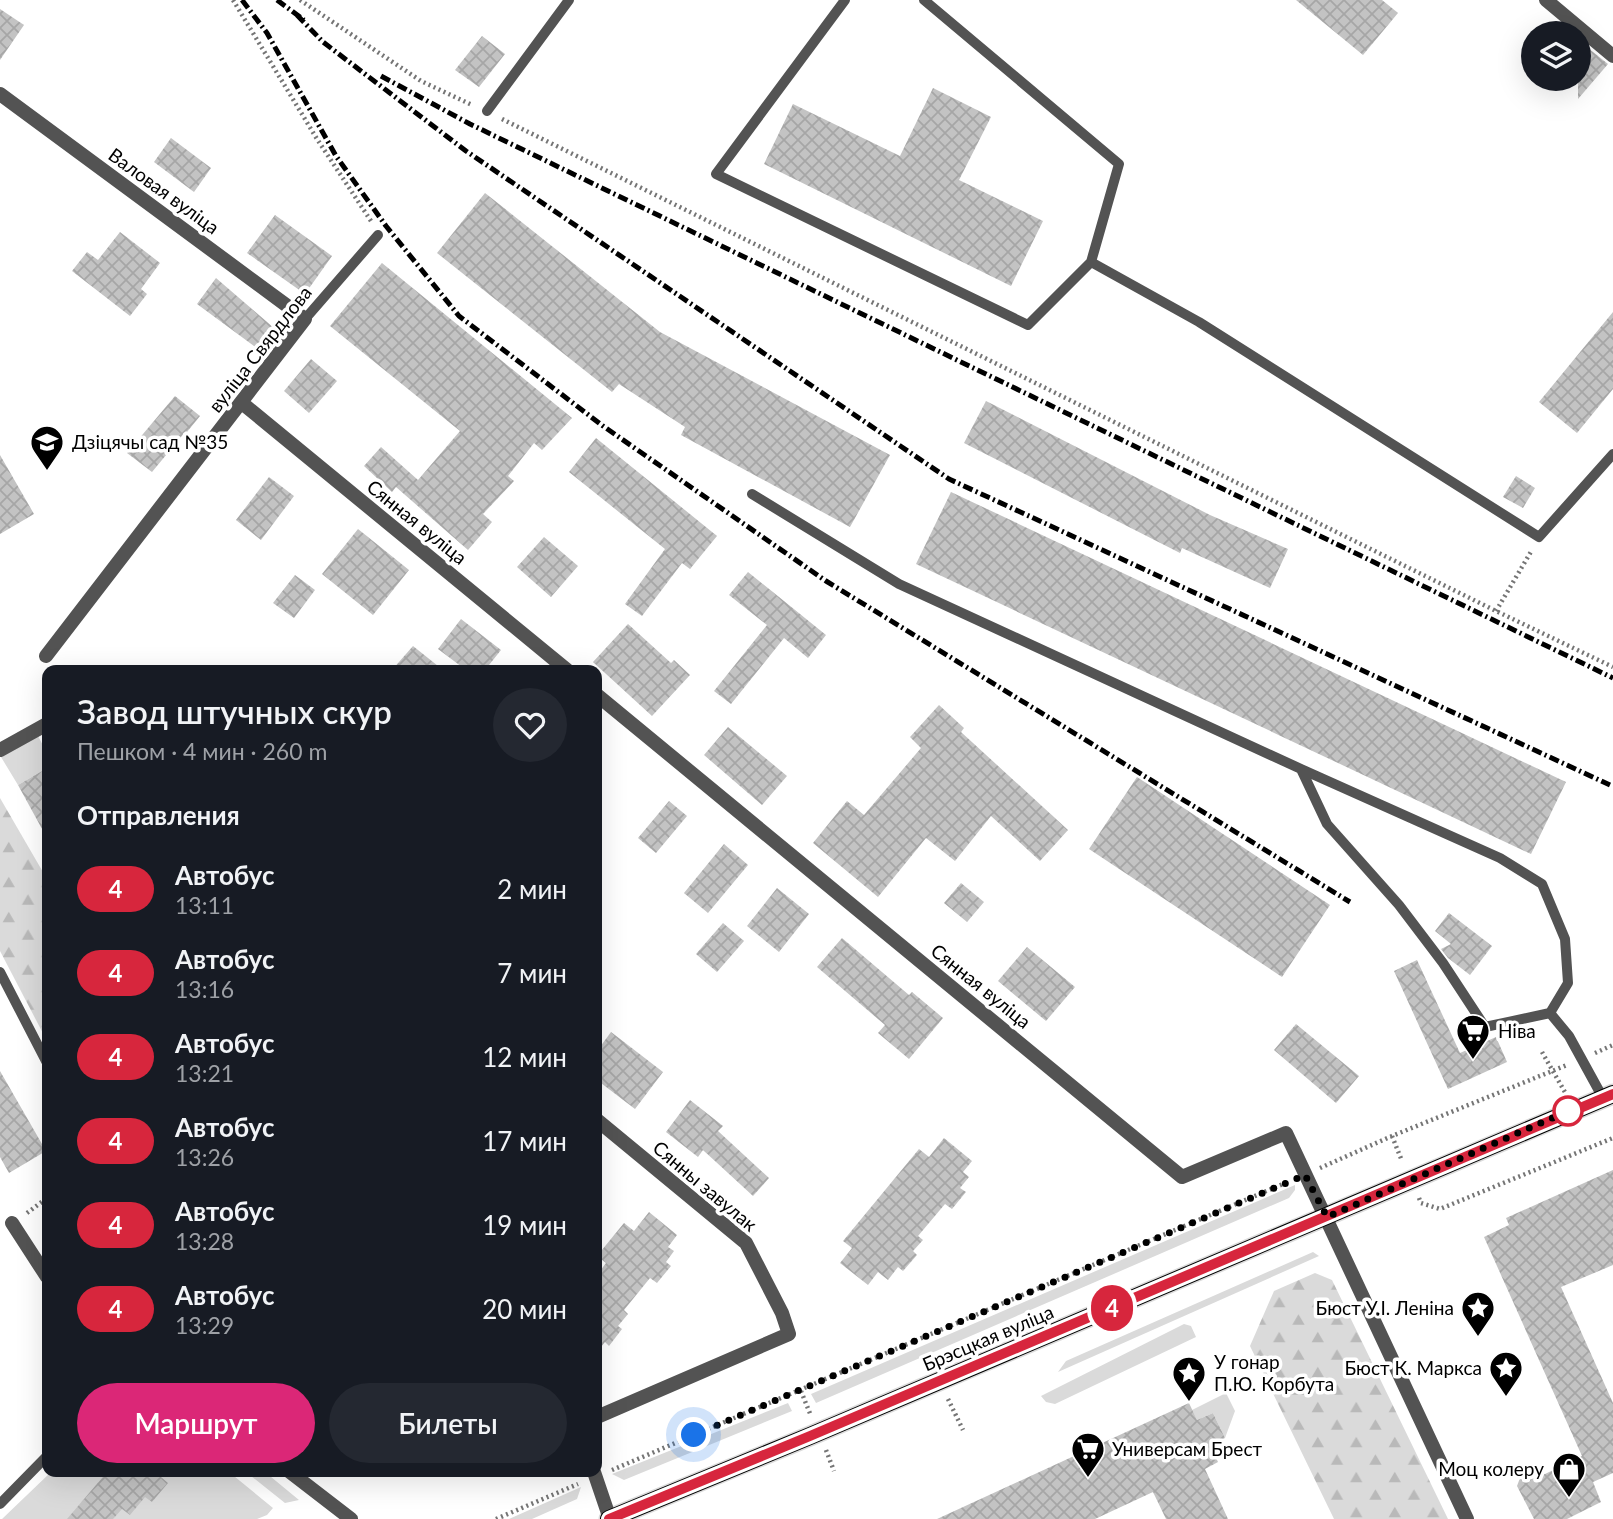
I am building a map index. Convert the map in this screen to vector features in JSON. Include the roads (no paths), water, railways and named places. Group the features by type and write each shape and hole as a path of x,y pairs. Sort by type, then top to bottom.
{"main road":[{"name":"Брэсцкая вуліца","path":"609,1519 1608,1096"}],"street":[{"path":"1546,0 1613,56"},
{"name":"Валовая вуліца","path":"0,94 305,319"},
{"name":"вуліца Свярдлова","path":"46,656 305,319"},
{"name":"Сянная вуліца","path":"242,404 560,665"},
{"name":"Сянная вуліца","path":"602,699 1182,1177 1286,1133 1467,1519"},
{"path":"0,750 42,727"},
{"name":"Сянны завулак","path":"602,1124 746,1244 782,1313 789,1334 602,1415"},
{"path":"12,1223 42,1269"},
{"path":"296,1477 351,1519"},
{"path":"596,1477 609,1519"}],"lane":[{"path":"487,111 569,0"},
{"path":"845,0 716,174 1027,325 1091,262 1119,164 924,0"},
{"name":"вуліца Свярдлова","path":"305,319 378,234"},
{"path":"1091,262 1199,322 1539,537 1613,454"},
{"path":"752,494 899,584 1500,858 1542,884 1565,939 1568,983 1550,1013 1486,1027 1443,963 1399,905 1327,824 1301,769"},
{"path":"0,972 42,1053"},
{"path":"1550,1013 1569,1036 1581,1059 1608,1096"},
{"path":"0,1504 42,1461"}],"railway":[{"path":"242,0 267,33 336,156 386,226 459,316 603,426 826,581 1350,902"},
{"path":"277,0 304,20"},
{"path":"297,15 323,42 466,151 949,479 1610,785"},
{"path":"381,76 470,124 1613,678"}],"place":[{"name":"Дзіцячы сад №35","path":"47,472"},
{"name":"Ніва","path":"1473,1061"},
{"name":"Бюст У.І. Леніна","path":"1478,1338"},
{"name":"Бюст К. Маркса","path":"1506,1398"},
{"name":"У гонар П.Ю. Корбута","path":"1189,1403"},
{"name":"Универсам Брест","path":"1088,1479"},
{"name":"Моц колеру","path":"1569,1499"}]}
